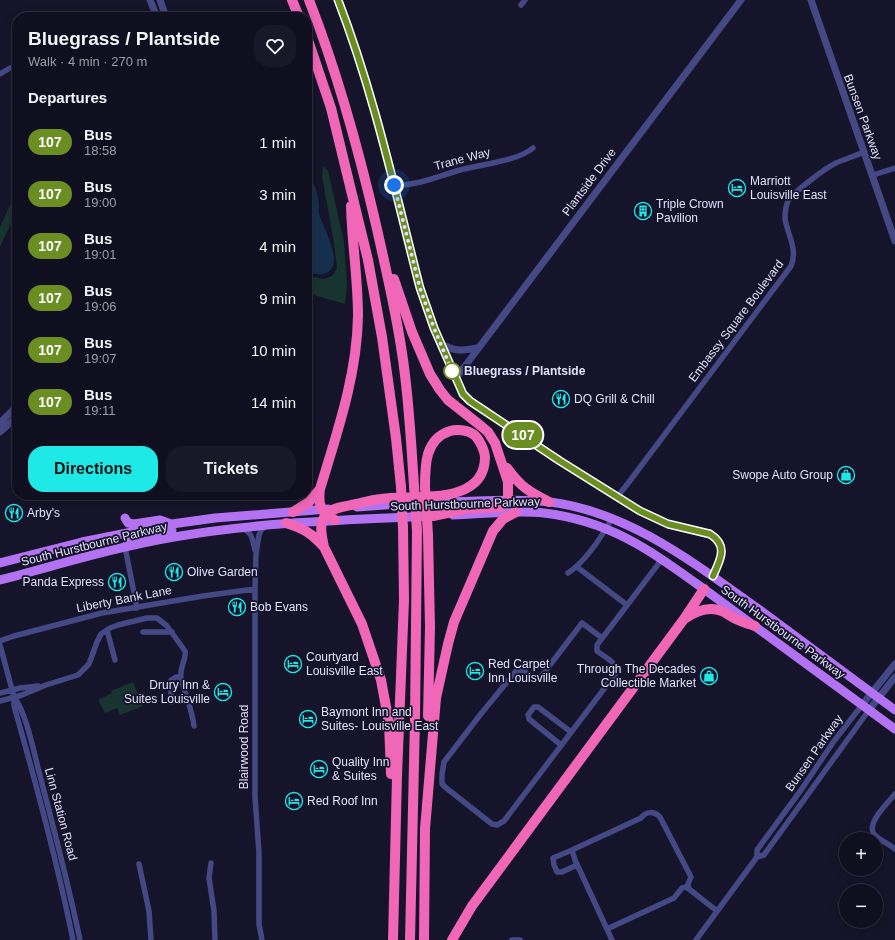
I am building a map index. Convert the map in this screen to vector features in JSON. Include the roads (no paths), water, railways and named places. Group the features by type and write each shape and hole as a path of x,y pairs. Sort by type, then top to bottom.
{"highway":[{"path":"292,0 297,12"},
{"path":"309,0 327,46 348,114 392,292 403,355 417,531 415,719 410,940"},
{"path":"312,52 331,108 368,260 382,337 401,486 404,600 397,776 393,940"},
{"path":"324,547 321,530 323,515 318,500 343,413 356,343 358,293 350,208 352,190"},
{"path":"379,238 412,332 430,374 448,400 488,432 497,447 509,488 508,500 501,507 466,509 433,516"},
{"path":"323,515 337,508 381,499 449,495 460,492 471,487 479,478 484,466 485,454 474,435 464,431 454,430 443,433 434,442 427,455 425,467 425,487 428,535 430,627 427,794"},
{"path":"502,461 519,484 528,491 548,502"},
{"path":"312,498 320,489"},
{"path":"293,512 311,500"},
{"path":"424,940 425,829 436,698 454,622 495,527 503,519 516,512"},
{"path":"323,515 335,520"},
{"path":"286,523 304,529 315,537 324,547 362,624 381,680 389,723 395,864"},
{"path":"452,940 476,901 684,619 704,589"},
{"path":"684,619 694,613 704,610 715,610 755,626"}],"main road":[{"name":"South Hurstbourne Parkway","path":"337,508 430,502 508,500 548,502 576,507 612,518 653,538 713,576 895,710"},
{"name":"South Hurstbourne Parkway","path":"3,561 82,542 191,521 293,512 323,515"},
{"name":"South Hurstbourne Parkway","path":"335,520 516,512 543,513 592,523 607,528 629,539 662,559 895,729"},
{"name":"South Hurstbourne Parkway","path":"0,580 125,547 202,532 286,523 323,515"},
{"path":"114,536 125,518 128,523 134,524 160,520 172,524"},
{"path":"202,532 215,522 215,518"},
{"path":"125,547 134,538 173,530 191,521"},
{"path":"704,589 713,576"}],"street":[{"path":"150,0 155,12"},
{"path":"160,0 164,12"},
{"path":"338,0 362,69 378,122 427,312 463,394 470,401 560,461 657,520 674,526 710,534 719,541 722,552 713,576"},
{"name":"Plantside Drive","path":"456,378 477,348 741,0"},
{"name":"Bunsen Parkway","path":"811,0 825,45 873,175 895,241"},
{"path":"0,74 10,68"},
{"name":"Trane Way","path":"394,185 402,186 423,182 461,170 518,156 533,148"},
{"name":"Embassy Square Boulevard","path":"617,497 791,266 794,251 786,223 785,213 789,199 797,191 830,166 864,152"},
{"path":"873,175 895,168"},
{"path":"440,343 454,350 462,351 477,348"},
{"path":"0,436 2,427 12,413"},
{"path":"2,427 12,420"},
{"path":"568,574 577,567 607,528 612,518"},
{"name":"Blairwood Road","path":"262,940 259,924 259,853 255,804 255,590 256,554 259,535 261,530 268,525"},
{"name":"Blairwood Road","path":"240,528 251,534 256,554"},
{"path":"125,547 137,608"},
{"path":"602,638 582,623 540,678 533,679 523,670 516,671 444,762 442,784 492,824 497,825 504,821 617,670 616,665 597,651 597,645 662,559"},
{"path":"577,567 627,605"},
{"name":"Liberty Bank Lane","path":"0,641 98,614 203,596 255,590"},
{"path":"0,700 22,695 81,673 88,664 98,639 107,630 150,617 163,621 186,653 181,666 181,677 193,715 194,726"},
{"path":"107,630 115,660"},
{"path":"144,632 172,632"},
{"name":"Linn Station Road","path":"0,645 14,697 14,706 27,740 52,834 71,896 80,940"},
{"name":"Bunsen Parkway","path":"757,857 764,855 895,664"},
{"path":"171,702 171,680 176,677 181,677"},
{"name":"Bunsen Parkway","path":"875,695 895,677"},
{"path":"0,693 46,685"},
{"path":"559,747 529,719 528,715 534,707 538,707 571,732"},
{"name":"Bunsen Parkway","path":"696,940 757,857 757,850 801,790 834,741 865,708"},
{"path":"895,794 874,820 872,827 875,834 895,849"},
{"path":"577,865 562,872 557,872 553,858 641,818 646,813 650,812 657,814 660,817 691,877 688,884 689,889"},
{"name":"Linn Station Road","path":"52,834 73,940"},
{"path":"572,850 577,865 612,940"},
{"path":"211,863 209,878 214,911 215,940"},
{"path":"139,864 148,904 151,940"},
{"path":"607,929 674,898 682,888 685,887 718,911"},
{"path":"64,898 71,896"},
{"path":"512,940 520,940"}],"water":[{"path":"312,181 316,188 319,201 319,214 331,244 334,261 328,272 323,274 312,273"}],"place":[{"name":"Marriott Louisville East","path":"737,188"},
{"name":"Triple Crown Pavilion","path":"643,211"},
{"name":"Bluegrass / Plantside","path":"452,371"},
{"name":"DQ Grill & Chill","path":"561,399"},
{"name":"Swope Auto Group","path":"846,475"},
{"name":"Arby's","path":"14,513"},
{"name":"Olive Garden","path":"174,572"},
{"name":"Panda Express","path":"117,582"},
{"name":"Bob Evans","path":"237,607"},
{"name":"Courtyard Louisville East","path":"293,664"},
{"name":"Red Carpet Inn Louisville","path":"475,671"},
{"name":"Through The Decades Collectible Market","path":"709,676"},
{"name":"Drury Inn & Suites Louisville","path":"223,692"},
{"name":"Baymont Inn and Suites- Louisville East","path":"308,719"},
{"name":"Quality Inn & Suites","path":"319,769"},
{"name":"Red Roof Inn","path":"294,801"}]}
